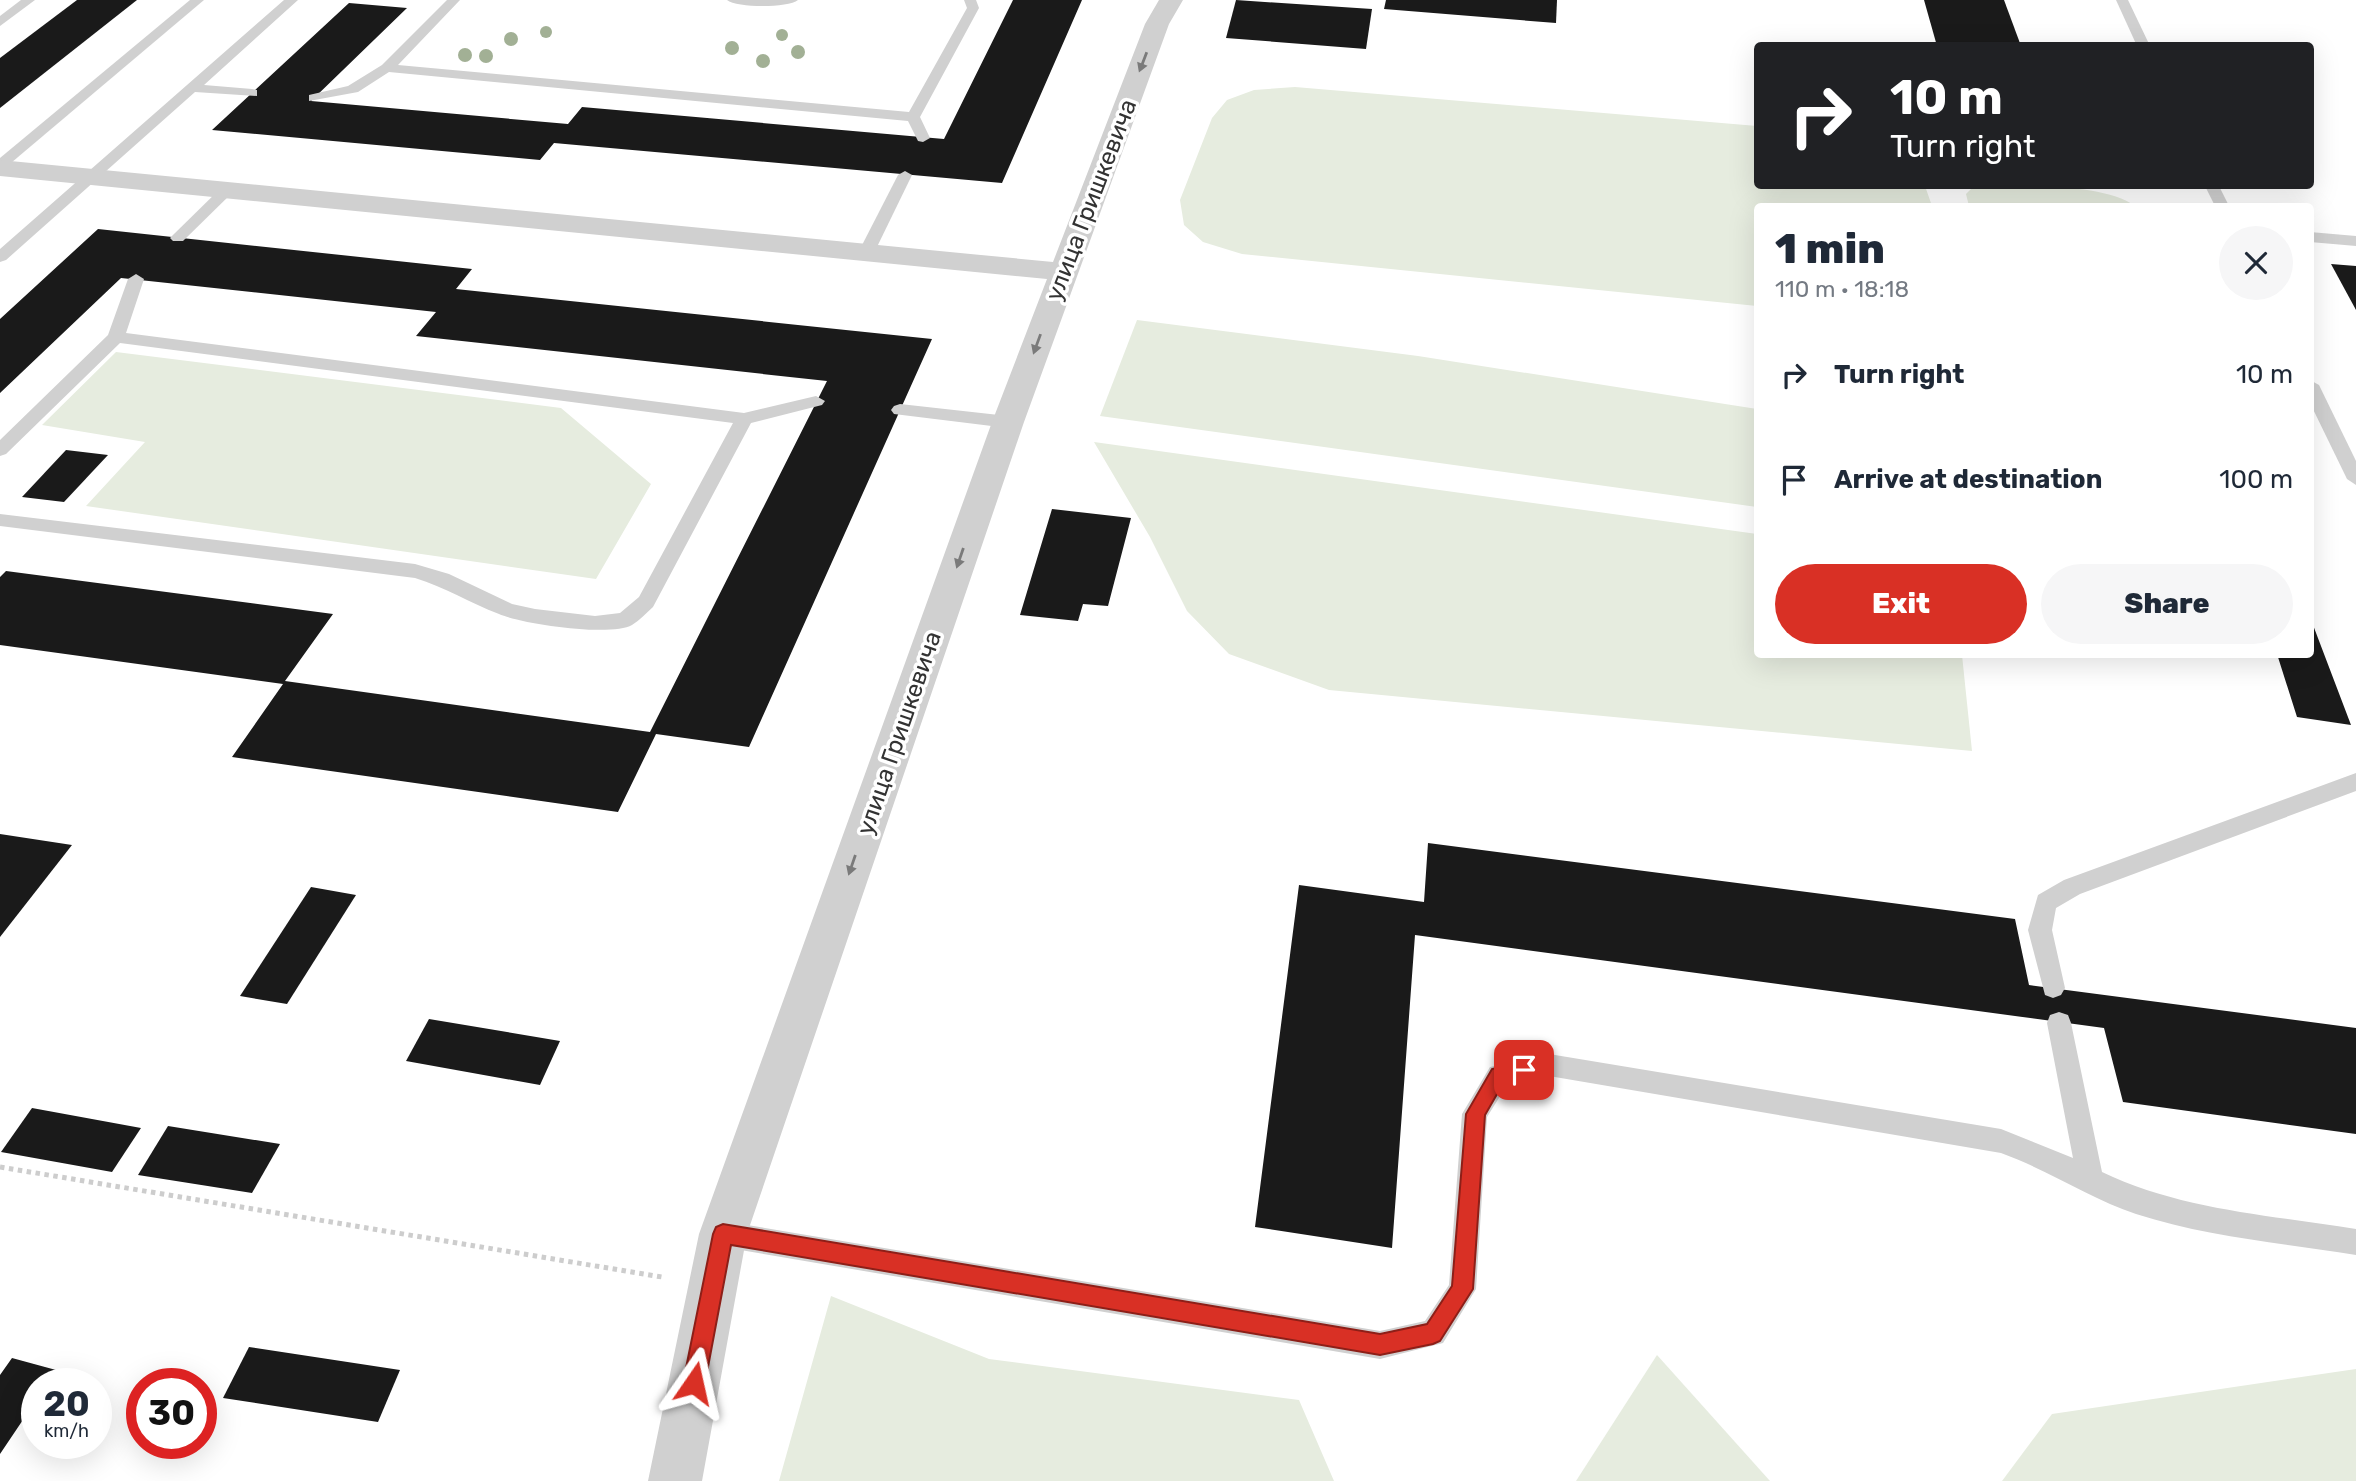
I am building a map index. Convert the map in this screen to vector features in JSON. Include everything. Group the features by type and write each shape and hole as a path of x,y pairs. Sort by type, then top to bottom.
{"street":[{"name":"улица Гришкевича","path":"675,1481 723,1234 1008,422 1157,24 1171,0"},
{"path":"0,167 1063,272"}],"lane":[{"path":"0,22 29,0"},
{"path":"0,167 198,0"},
{"path":"0,257 292,0"},
{"path":"314,99 353,89 387,68 454,0"},
{"path":"733,0 792,0"},
{"path":"914,117 973,8 971,0"},
{"path":"2122,0 2142,42"},
{"path":"387,68 914,117"},
{"path":"192,88 252,93"},
{"path":"914,117 923,138"},
{"path":"867,251 905,175"},
{"path":"178,238 228,189"},
{"path":"2314,237 2356,241"},
{"path":"0,450 116,337 136,279"},
{"path":"116,337 744,419 816,401"},
{"path":"2314,393 2356,479"},
{"path":"900,410 1008,422"},
{"path":"0,520 415,571 442,579 507,610 595,623 625,620 646,602 744,419"},
{"path":"2053,988 2040,930 2046,902 2072,887 2356,782"},
{"path":"2059,1023 2091,1181"},
{"path":"723,1234 1380,1345 1433,1333 1462,1289 1475,1114 1499,1075 1549,1065 2001,1141 2045,1157 2133,1200 2179,1214 2356,1242"}],"path":[{"path":"0,1167 713,1286"}],"shaded area":[{"path":"1295,87 1754,126 1754,189 1926,189 1931,203 1754,203 1754,306 1242,254 1203,242 1184,225 1180,200 1212,118 1227,100 1254,90"},
{"path":"1971,189 2081,189 2121,198 2130,203 1968,203 1966,194"},
{"path":"1137,320 1418,356 1754,409 1754,507 1100,416"},
{"path":"116,352 561,408 651,484 596,579 86,506 145,442 42,425"},
{"path":"1094,442 1754,534 1754,658 1962,658 1972,751 1329,690 1229,654 1187,611 1150,537"},
{"path":"831,1296 989,1359 1299,1400 1334,1481 779,1481"},
{"path":"1657,1355 1770,1481 1576,1481"},
{"path":"2356,1369 2356,1481 2002,1481 2052,1414"}],"building":[{"path":"77,0 137,0 0,108 0,58"},
{"path":"1013,0 1082,0 1002,183 554,143 540,160 212,130 349,3 407,8 311,101 568,124 582,107 944,139"},
{"path":"1236,0 1372,9 1366,49 1226,38"},
{"path":"1386,0 1557,0 1556,23 1384,9"},
{"path":"1924,0 2004,0 2020,42 1936,42"},
{"path":"98,229 472,269 456,289 932,339 749,747 656,734 618,812 232,757 283,684 0,645 0,577 6,571 333,614 285,681 650,732 827,381 416,336 436,312 121,278 0,393 0,319"},
{"path":"2331,264 2356,266 2356,310"},
{"path":"66,450 108,455 64,502 22,497"},
{"path":"1052,509 1131,518 1108,606 1083,604 1078,621 1020,615"},
{"path":"2314,628 2351,725 2297,717 2278,658 2314,658"},
{"path":"0,834 72,845 0,937"},
{"path":"1428,843 2015,919 2029,985 2356,1028 2356,1134 2123,1102 2104,1028 1415,935 1392,1248 1255,1227 1299,885 1424,902"},
{"path":"311,887 356,895 287,1004 240,996"},
{"path":"429,1019 560,1041 540,1085 406,1061"},
{"path":"32,1108 141,1128 112,1172 1,1152"},
{"path":"168,1126 280,1144 252,1193 138,1175"},
{"path":"249,1347 400,1370 378,1422 223,1398"},
{"path":"12,1358 49,1368 21,1368 21,1423 0,1454 0,1375"}],"route":[{"path":"694,1383 723,1234 1380,1345 1433,1333 1462,1289 1475,1114 1499,1075 1524,1070"}]}
